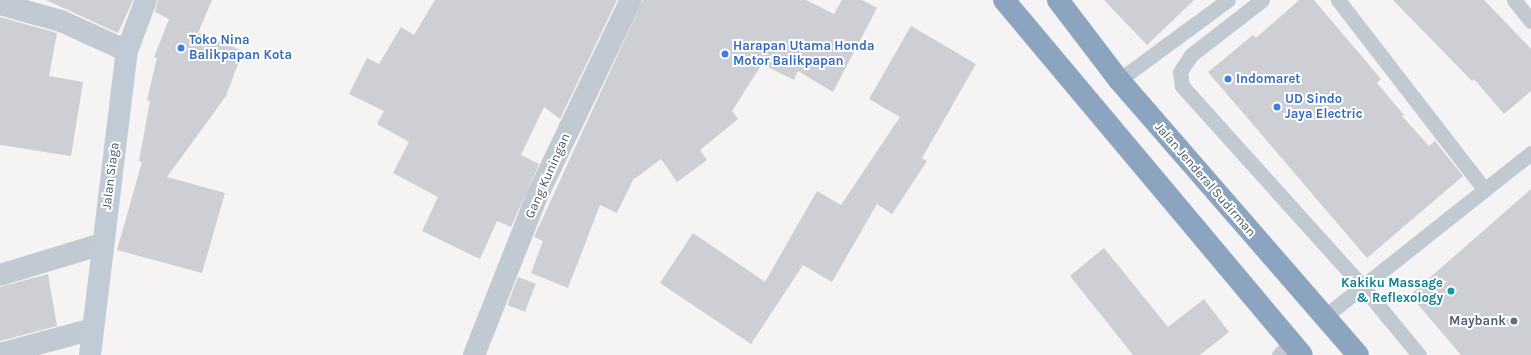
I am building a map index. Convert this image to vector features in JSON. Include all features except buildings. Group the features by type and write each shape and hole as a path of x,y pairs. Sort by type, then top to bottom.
{"highway":[{"path":"1004,0 1291,351"},
{"name":"Jalan Jenderal Sudirman","path":"1058,0 1119,80 1358,355"}],"street":[{"name":"Jalan Siaga","path":"90,355 102,244 127,51 146,0"},
{"name":"Gang Kuningan","path":"474,355 537,196 631,0"},
{"path":"0,4 61,21 127,51"},
{"path":"0,275 102,244"},
{"path":"0,354 93,329"}],"lane":[{"path":"1119,80 1228,0"},
{"path":"1262,0 1191,55 1180,72 1182,86 1363,287 1419,355"},
{"path":"1338,0 1485,190"},
{"path":"1514,0 1531,21"},
{"path":"1324,316 1363,287 1531,153"}],"place":[{"name":"Toko Nina Balikpapan Kota","path":"181,48"},
{"name":"Harapan Utama Honda Motor Balikpapan","path":"725,54"},
{"name":"Indomaret","path":"1228,79"},
{"name":"UD Sindo Jaya Electric","path":"1277,107"},
{"name":"Kakiku Massage & Reflexology","path":"1451,291"},
{"name":"Maybank","path":"1514,321"}]}
